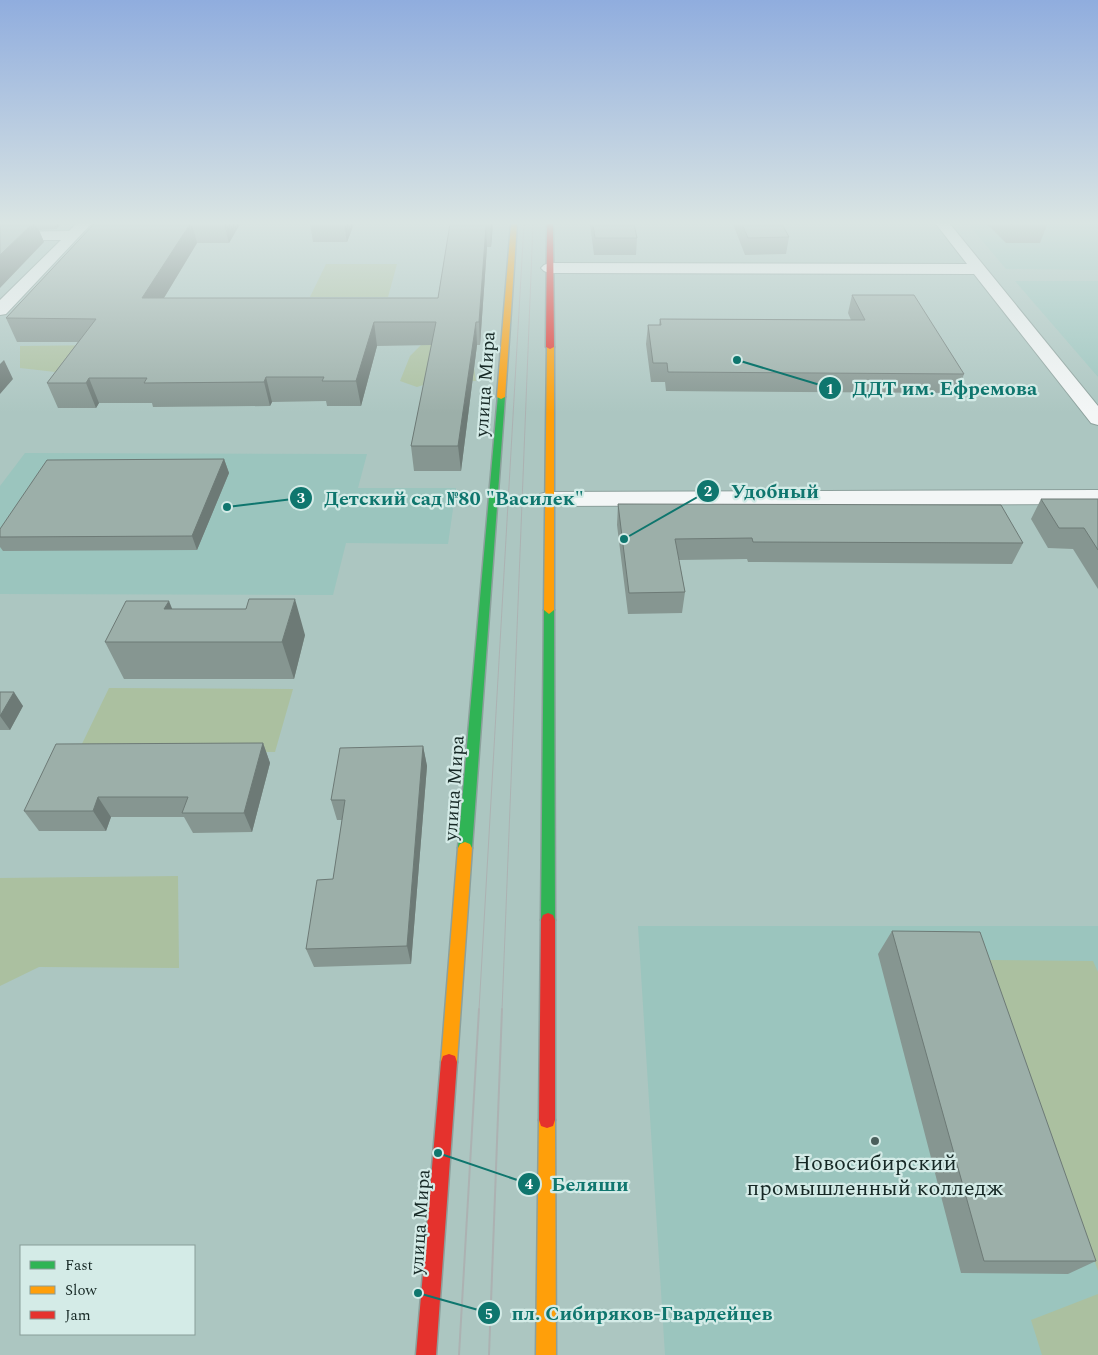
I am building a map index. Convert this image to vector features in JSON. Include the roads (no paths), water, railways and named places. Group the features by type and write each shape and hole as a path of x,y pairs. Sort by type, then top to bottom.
{"street":[{"path":"0,310 22,287"},
{"name":"улица Мира","path":"426,1355 509,287"},
{"path":"546,1355 549,287"},
{"path":"994,287 1098,419"},
{"path":"548,499 1098,497"}],"tram line":[{"path":"479,1010 520,287"},
{"path":"502,1010 531,287"},
{"path":"459,1355 479,1009"},
{"path":"489,1355 502,1009"}],"place":[{"name":"ДДТ им. Ефремова","path":"737,360"},
{"name":"Детский сад №80 \"Василек\"","path":"227,507"},
{"name":"Удобный","path":"624,539"},
{"name":"Новосибирский промышленный колледж","path":"875,1141"},
{"name":"Беляши","path":"438,1153"},
{"name":"пл. Сибиряков-Гвардейцев","path":"418,1293"}]}
